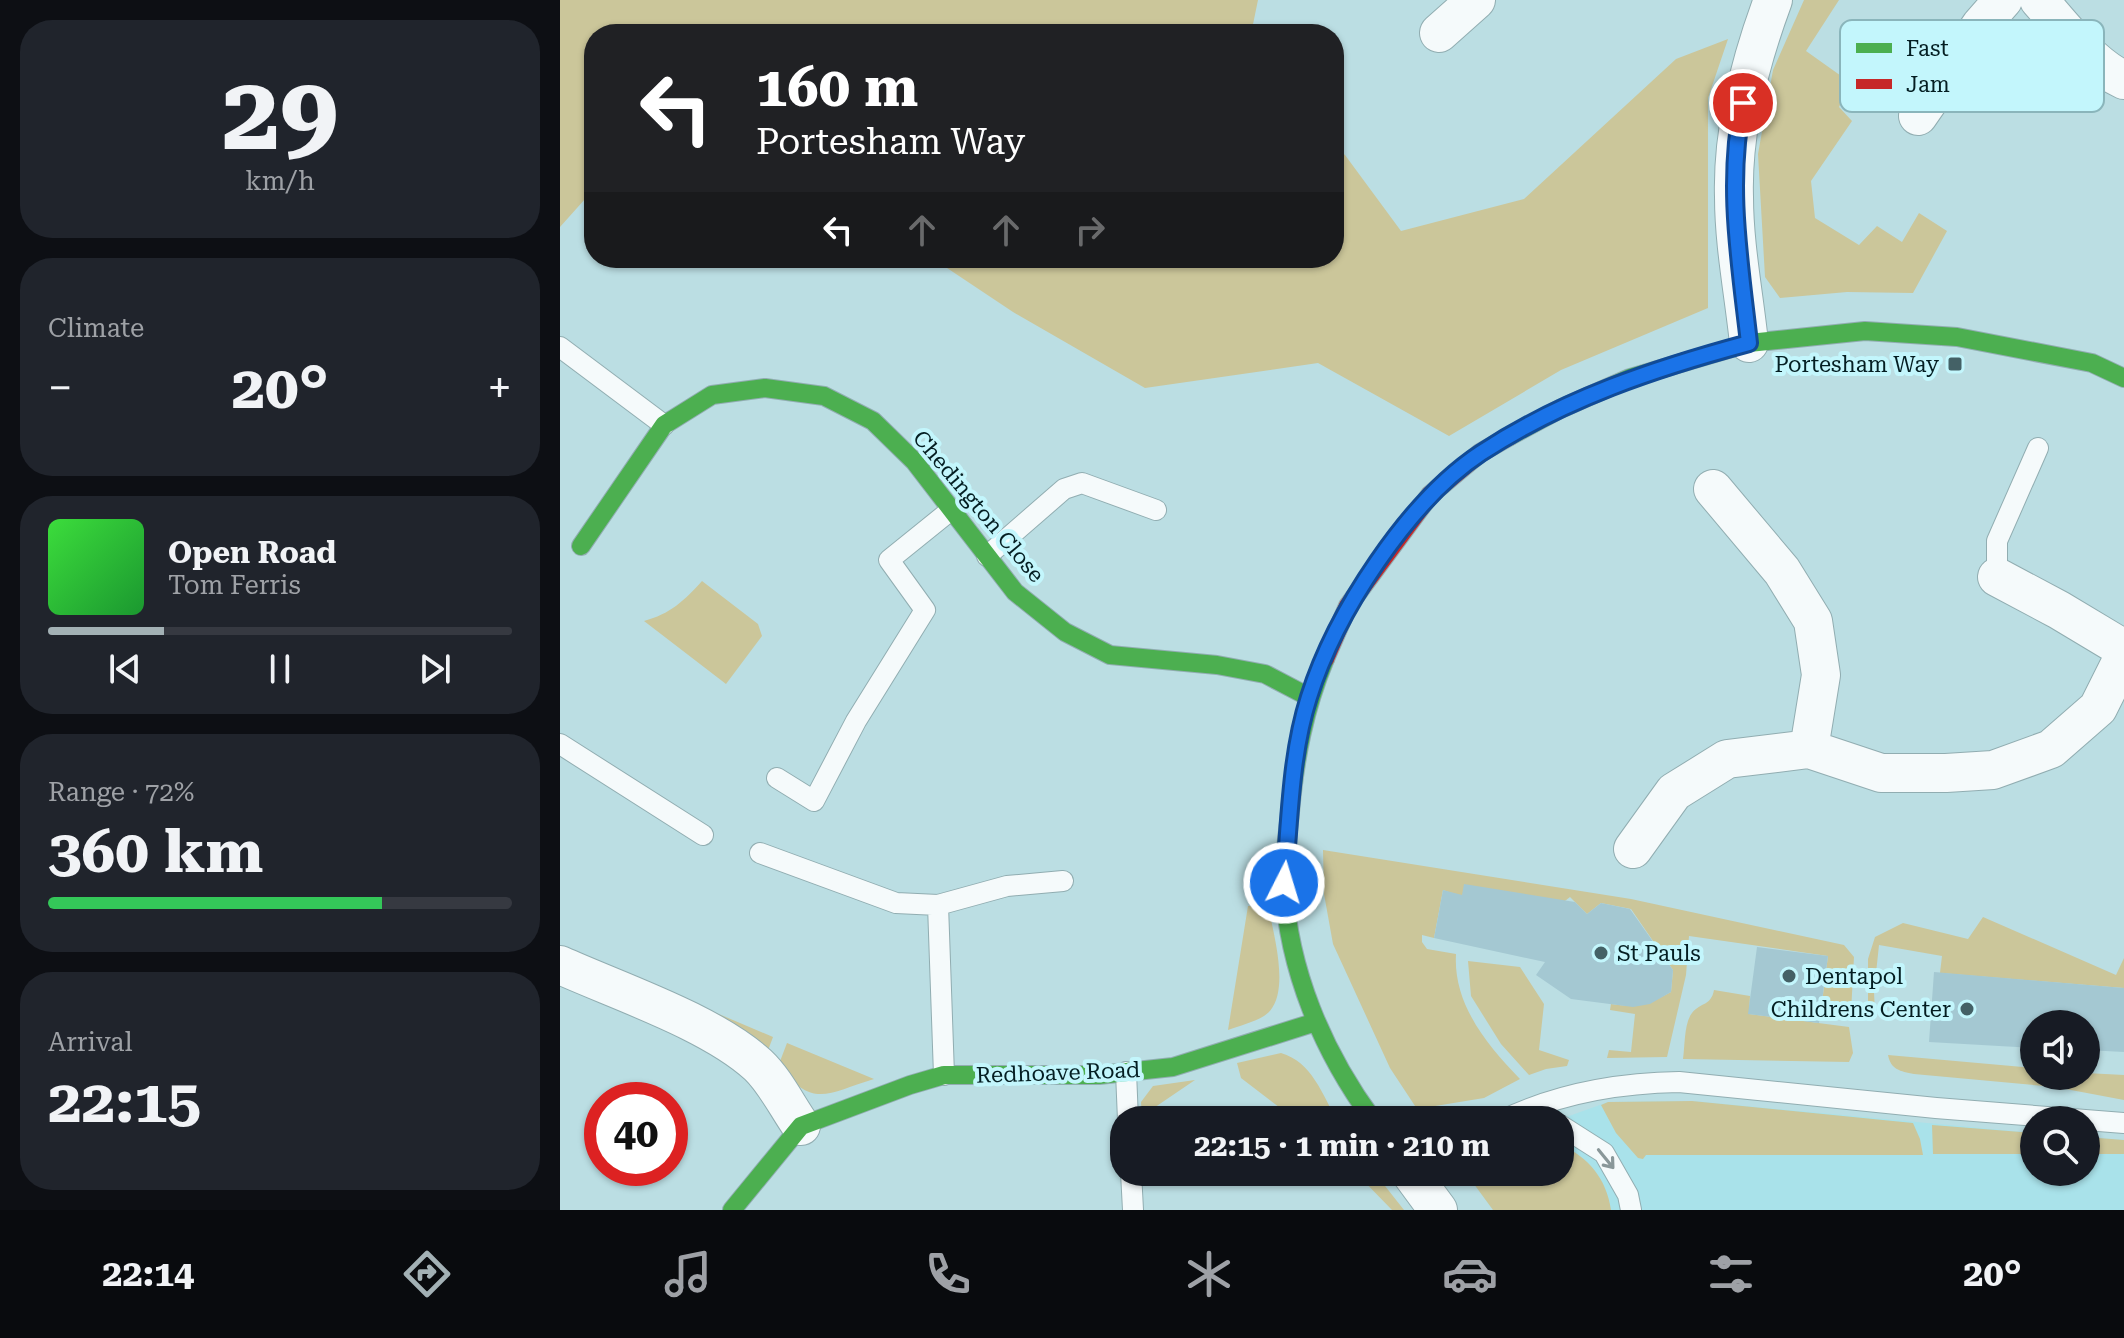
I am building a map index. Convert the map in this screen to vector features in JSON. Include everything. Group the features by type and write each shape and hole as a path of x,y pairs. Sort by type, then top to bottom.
{"street":[{"path":"1439,33 1476,0"},
{"path":"1749,343 1734,197 1737,131 1773,0"},
{"path":"1985,20 2003,0"},
{"path":"2039,0 2057,20"},
{"path":"2104,66 2124,80"},
{"path":"1918,116 1921,112"},
{"path":"1363,1106 1348,1086 1316,1022 1292,946 1284,883 1294,767 1309,697 1348,606 1430,495 1480,453 1560,409 1630,378 1749,343 1865,331 1957,337 2092,363 2124,378"},
{"name":"Chedington Close","path":"581,546 664,425 712,395 765,388 824,396 873,421 914,461 1015,592 1065,632 1110,655 1217,665 1265,674 1309,697"},
{"path":"1713,489 1782,571 1813,621 1821,675 1809,749"},
{"path":"1997,577 2124,649"},
{"path":"1633,849 1674,792 1727,759 1809,749 1881,773 1946,773 1993,770 2051,749 2098,708 2124,656"},
{"path":"560,965 695,1025 736,1048 761,1067 801,1126 732,1210"},
{"name":"Redhoave Road","path":"801,1126 944,1075 1099,1075 1173,1067 1316,1022"},
{"path":"1423,1186 1438,1210"}],"lane":[{"path":"560,347 664,425"},
{"path":"1997,577 1997,541 2038,448"},
{"path":"987,556 1064,489 1082,483 1156,510"},
{"path":"777,778 814,801 856,721 925,610 889,560 951,510"},
{"path":"560,744 703,835"},
{"path":"760,853 896,903 938,905 1007,886 1063,881"},
{"path":"938,905 944,1075"},
{"path":"1126,1072 1127,1106"},
{"path":"1539,1106 1582,1092 1643,1082 1679,1082 2124,1123"},
{"path":"1574,1134 1604,1153 1628,1195 1631,1210"},
{"path":"1132,1186 1133,1210"}],"shaded area":[{"path":"560,0 1258,0 1253,24 584,24 584,200 560,227"},
{"path":"1804,0 1839,0 1806,51 1840,75 1840,112 1852,121 1811,181 1815,218 1859,245 1877,226 1902,242 1919,213 1947,231 1913,293 1847,292 1780,298 1765,277 1758,154 1773,70"},
{"path":"1728,39 1708,98 1708,308 1561,370 1449,436 1318,363 1145,388 1013,312 947,268 1344,268 1344,154 1401,231 1524,199 1676,59"},
{"path":"702,581 758,624 762,636 726,684 644,621 676,606"},
{"path":"1323,850 1631,899 1844,945 1854,957 1851,1012 1821,1010 1828,956 1689,936 1686,975 1667,1057 1607,1058 1609,1050 1631,1052 1635,1014 1610,1010 1611,1004 1642,1004 1671,992 1673,970 1631,909 1601,903 1587,914 1570,897 1537,923 1443,890 1434,938 1422,935 1422,942 1427,949 1456,954 1460,990 1466,1007 1484,1038 1520,1079 1484,1098 1415,1106 1390,1068 1333,944 1324,894"},
{"path":"1268,905 1279,964 1278,995 1273,1007 1264,1016 1228,1030 1248,906"},
{"path":"1983,917 2116,975 2124,958 2124,988 1940,973 1942,956 1879,945 1875,1013 1868,1014 1868,959 1875,937 1903,923 1968,939"},
{"path":"1468,961 1520,967 1544,1004 1539,1050 1569,1060 1567,1066 1529,1075 1501,1044 1471,996"},
{"path":"1714,990 1750,996 1749,1014 1849,1027 1853,1053 1849,1062 1683,1059 1689,1017 1711,999"},
{"path":"707,1009 773,1037 767,1053"},
{"path":"787,1043 874,1079 832,1093 811,1093 801,1088 779,1064"},
{"path":"1281,1053 1292,1057 1308,1071 1330,1106 1278,1106 1241,1078 1237,1063"},
{"path":"1888,1055 2020,1067 2020,1084 1914,1074 1900,1071"},
{"path":"2100,1074 2124,1075 2124,1100 2071,1090 2100,1090"},
{"path":"1195,1080 1157,1106 1141,1106 1153,1086"},
{"path":"1692,1101 2020,1132 2020,1186 2100,1186 2100,1138 2124,1140 2124,1210 1493,1210 1475,1186 1574,1186 1574,1114 1608,1102"},
{"path":"1692,1101 1913,1123 1923,1155 1646,1155 1643,1159 1638,1158 1616,1133 1601,1105 1608,1102"},
{"path":"1932,1125 2020,1132 2020,1154 1933,1154"},
{"path":"2100,1138 2124,1140 2124,1154 2100,1154"},
{"path":"1574,1152 1588,1163 1600,1179 1611,1210 1493,1210 1475,1186 1574,1186"},
{"path":"1369,1186 1385,1186 1404,1210 1392,1210"}],"building":[{"name":"St Pauls","path":"1464,884 1575,902 1587,914 1601,903 1630,909 1673,970 1671,992 1650,1004 1633,1007 1571,999 1536,975 1545,962 1434,938 1443,890 1462,895"},
{"name":"Dentapol","path":"1757,947 1828,956 1819,1023 1748,1014"},
{"path":"1934,972 2124,988 2124,1052 2100,1051 2100,1010 2020,1010 2020,1047 1929,1042"}],"traffic: fast":[{"path":"1510,436 1560,409 1630,378 1749,343 1865,331 1957,337 2092,363 2124,378"},
{"path":"581,546 664,425 712,395 765,388 824,396 873,421 914,461 1015,592 1065,632 1110,655 1217,665 1265,674 1309,697"},
{"path":"1325,659 1306,715 1295,772 1284,885 1293,948 1311,1009 1339,1067 1363,1106"},
{"path":"732,1210 801,1126 910,1085 944,1075 1099,1075 1173,1067 1316,1022"}],"traffic: jam":[{"path":"1325,659 1348,606 1430,495 1480,453 1510,436"}],"place":[{"name":"Portesham Way","path":"1955,364"},
{"name":"St Pauls","path":"1601,953"},
{"name":"Dentapol","path":"1789,976"},
{"name":"Childrens Center","path":"1967,1009"}],"route":[{"path":"1284,883 1294,767 1309,697 1348,606 1430,495 1480,453 1560,409 1630,378 1749,343 1734,197 1737,131 1743,103"}]}
